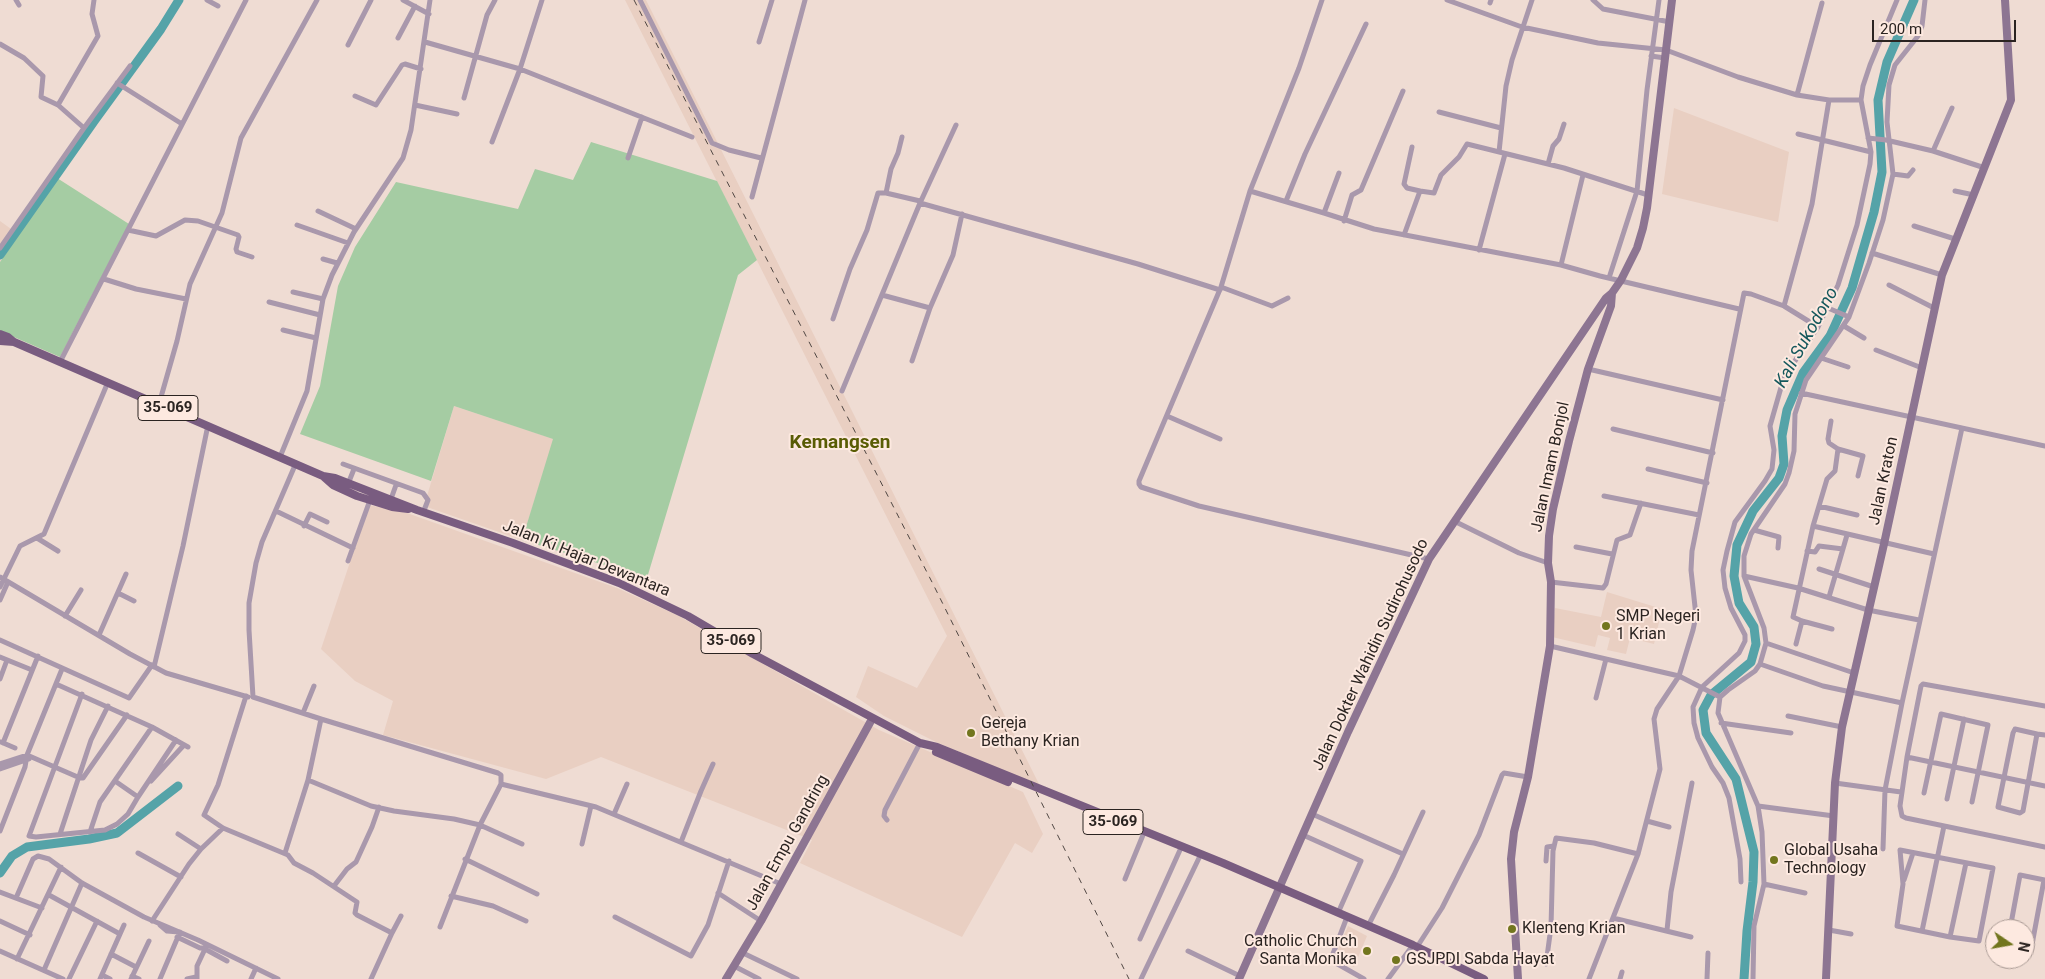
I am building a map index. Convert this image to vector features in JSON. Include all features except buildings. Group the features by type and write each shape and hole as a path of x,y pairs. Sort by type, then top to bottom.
{"main road":[{"name":"Jalan Imam Bonjol","path":"1518,979 1511,859 1514,832 1528,777 1550,646 1551,582 1548,562 1553,509 1588,369 1611,306 1612,293 1621,280 1637,248 1643,228 1672,0"},
{"name":"Jalan Kraton","path":"1826,979 1835,783 1842,727 1942,275 2011,100 2005,0"},
{"name":"Jalan Dokter Wahidin Sudirohusodo","path":"1239,978 1348,732 1429,559 1606,298 1612,293"},
{"name":"Jalan Ki Hajar Dewantara","path":"0,334 14,342 323,476 349,482 358,492"},
{"name":"Jalan Ki Hajar Dewantara","path":"0,341 14,342"},
{"name":"Jalan Ki Hajar Dewantara","path":"323,476 333,485 358,492 392,507 422,510"},
{"name":"Jalan Ki Hajar Dewantara","path":"368,497 392,497 422,510 513,542 652,598 872,718 922,743 937,753 1279,890"},
{"name":"Jalan Empu Gandring","path":"726,979 761,921 872,718"},
{"name":"Jalan Ki Hajar Dewantara","path":"922,743 937,747 1101,813 1279,890 1294,899 1302,898 1415,946 1484,979"}],"street":[{"path":"58,105 98,36 92,14 94,0"},
{"path":"207,0 218,6"},
{"path":"60,362 246,0"},
{"path":"159,404 177,341 190,284 217,227 228,194 241,138 317,0"},
{"path":"348,45 371,0"},
{"path":"403,0 427,13"},
{"path":"280,457 307,391 323,299 348,243 403,158 411,130 430,0"},
{"path":"464,98 486,15 495,0"},
{"path":"492,142 520,69 542,0"},
{"path":"640,0 712,143 729,150 761,158"},
{"path":"759,42 772,0"},
{"path":"752,196 805,0"},
{"path":"1322,0 1299,68 1250,192 1221,288 1139,481 1141,487 1199,506 1429,559"},
{"path":"1447,0 1522,27 1598,44 1652,48 1665,54 1798,95 1829,100 1861,100"},
{"path":"1479,250 1502,153 1501,128 1506,86 1522,27 1532,0"},
{"path":"1594,0 1603,9 1670,22"},
{"path":"1609,278 1637,191 1651,56 1659,0"},
{"path":"1741,882 1740,859 1729,798 1723,783 1710,764 1698,738 1692,712 1694,702 1704,688 1739,653 1745,641 1745,636 1731,608 1725,588 1723,570 1727,551 1735,522 1772,469 1774,450 1770,426 1784,377 1830,309 1857,225 1866,188 1870,152 1870,138 1861,100 1863,86 1897,0"},
{"path":"1719,696 1755,671 1760,664 1766,643 1764,628 1744,576 1744,556 1754,530 1785,484 1789,474 1794,450 1795,414 1806,380 1844,326 1872,253 1893,174 1887,122 1892,74 1897,62 1918,36 1922,26 1925,0"},
{"path":"1798,95 1822,3"},
{"path":"398,38 417,8"},
{"path":"1286,201 1305,154 1366,24"},
{"path":"425,42 520,69 692,137"},
{"path":"0,44 24,58 43,76 41,97 58,105 84,128"},
{"path":"1651,56 1665,54"},
{"path":"355,96 376,105 402,65 405,64 419,68"},
{"path":"0,248 130,66"},
{"path":"118,84 182,124"},
{"path":"1344,220 1352,194 1361,190 1403,90"},
{"path":"1784,306 1812,204 1829,100"},
{"path":"415,105 457,114"},
{"path":"1933,151 1952,108"},
{"path":"1439,112 1501,128"},
{"path":"628,158 642,117"},
{"path":"1548,164 1564,124"},
{"path":"842,391 920,202 956,125"},
{"path":"1798,134 1870,152"},
{"path":"886,193 891,169 898,153 902,136"},
{"path":"1870,138 1933,151 1985,168"},
{"path":"1412,147 1404,184 1407,188 1420,191 1434,193 1441,175 1459,157 1466,145 1548,164 1648,196"},
{"path":"1893,174 1909,176 1912,170"},
{"path":"1324,212 1339,173"},
{"path":"1561,265 1583,175"},
{"path":"1404,235 1420,191"},
{"path":"1955,191 1974,195"},
{"path":"1250,192 1324,212 1374,229 1561,265 1739,309"},
{"path":"832,319 850,269 867,230 877,194 886,193 1221,288 1272,306 1288,298"},
{"path":"318,211 356,229"},
{"path":"912,361 930,308 953,255 962,214"},
{"path":"128,230 156,236 178,223 191,219 239,235 236,249 238,252 252,257"},
{"path":"297,225 348,243"},
{"path":"1914,226 1955,239"},
{"path":"1872,253 1942,275"},
{"path":"323,259 338,263"},
{"path":"104,279 186,299"},
{"path":"1889,285 1934,308"},
{"path":"293,292 323,299"},
{"path":"1589,979 1638,854 1661,763 1654,728 1654,718 1657,709 1679,676 1696,616 1691,560 1713,453 1739,309 1744,292 1784,306 1818,327"},
{"path":"882,295 930,308"},
{"path":"269,302 320,315"},
{"path":"1830,309 1847,316"},
{"path":"1844,326 1864,338"},
{"path":"283,330 316,338"},
{"path":"1876,350 1922,368"},
{"path":"1821,358 1848,366"},
{"path":"1588,369 1723,400"},
{"path":"0,587 20,546 44,534 108,382"},
{"path":"1801,393 2045,446"},
{"path":"1166,416 1220,439"},
{"path":"1831,421 1828,441 1838,449 1862,456 1858,476"},
{"path":"0,640 129,698 153,666 187,528 208,425"},
{"path":"1883,849 1885,790 1919,620 1962,428"},
{"path":"1613,429 1713,453"},
{"path":"1832,629 1793,617 1813,526 1828,478 1836,471 1838,449"},
{"path":"252,697 249,623 251,588 262,542 296,463"},
{"path":"343,464 353,471 396,487 423,493 428,500 422,510"},
{"path":"1648,469 1707,483"},
{"path":"349,482 353,471"},
{"path":"392,497 396,487"},
{"path":"1604,496 1699,515"},
{"path":"348,561 349,546 368,497"},
{"path":"1551,582 1603,588 1606,584 1617,540 1630,535 1641,503"},
{"path":"1819,506 1858,515"},
{"path":"276,511 349,546"},
{"path":"304,526 310,514 327,522"},
{"path":"1454,521 1519,552 1548,562"},
{"path":"1813,526 1884,544 1934,554"},
{"path":"1754,530 1779,537 1778,548"},
{"path":"1829,597 1847,535"},
{"path":"37,538 58,551"},
{"path":"1808,551 1815,552 1819,546 1843,549"},
{"path":"1576,547 1612,554"},
{"path":"1819,569 1874,587"},
{"path":"99,635 126,574"},
{"path":"1744,576 1798,588 1868,610 1919,620"},
{"path":"0,600 4,580"},
{"path":"4,580 166,673 252,697 502,775 501,784 465,859 440,927"},
{"path":"65,616 81,590"},
{"path":"118,594 134,601"},
{"path":"1796,644 1802,621"},
{"path":"1766,643 1854,673"},
{"path":"1550,646 1679,676 1719,696"},
{"path":"15,748 2,742 38,656"},
{"path":"0,657 32,670"},
{"path":"1596,698 1606,659"},
{"path":"0,679 7,660"},
{"path":"1760,664 1823,686 1902,702"},
{"path":"0,832 62,669"},
{"path":"56,684 127,715 186,746 147,784"},
{"path":"2045,706 1923,684 1921,686 1907,757 1900,811 1902,816 2045,847"},
{"path":"303,713 314,686"},
{"path":"82,694 53,767 29,836 105,830 116,824 128,814 176,740"},
{"path":"246,696 218,785 203,813 204,815 223,828 288,855 294,863 357,902 356,915 392,933"},
{"path":"1719,696 1718,713 1721,723 1744,769 1758,806 1762,832 1764,884 1754,926 1753,979"},
{"path":"60,834 91,740 108,706"},
{"path":"1924,793 1940,714 1988,725 1972,802"},
{"path":"0,764 28,758 79,778 86,776 127,715"},
{"path":"1788,716 1842,727"},
{"path":"288,855 308,780 321,718"},
{"path":"1948,799 1964,719"},
{"path":"1721,723 1791,733"},
{"path":"90,832 100,802 152,727"},
{"path":"2037,734 2022,812 1999,809 2014,730 2045,735"},
{"path":"887,820 884,816 885,810 922,743"},
{"path":"1907,757 2045,786"},
{"path":"0,769 28,758"},
{"path":"681,842 713,764"},
{"path":"1388,979 1415,946 1442,908 1479,835 1502,775 1504,773 1528,777"},
{"path":"308,780 379,808 454,819 480,825 522,844"},
{"path":"115,782 138,797"},
{"path":"1667,930 1671,892 1692,782"},
{"path":"1835,783 1901,792"},
{"path":"501,784 591,806 614,814 781,884"},
{"path":"614,814 626,784"},
{"path":"582,844 591,806"},
{"path":"1758,806 1834,816"},
{"path":"334,886 351,866 372,827 379,808"},
{"path":"1368,926 1423,812"},
{"path":"1312,814 1403,854"},
{"path":"1647,821 1669,827"},
{"path":"1922,931 1944,826"},
{"path":"152,921 203,847 223,828"},
{"path":"178,834 203,847"},
{"path":"1124,879 1143,835"},
{"path":"1303,835 1361,860 1338,913"},
{"path":"1546,861 1551,846 1557,837 1594,843 1638,854"},
{"path":"1546,964 1553,906 1551,846"},
{"path":"1140,940 1180,850"},
{"path":"1903,884 1899,850 1913,852 1938,857 1993,869 1980,937 1977,942 1896,925 1903,884 1913,852"},
{"path":"138,853 181,877"},
{"path":"16,898 33,859 38,856 49,858 82,883 158,924 167,931 211,946 278,979"},
{"path":"1141,979 1199,858"},
{"path":"465,859 537,894"},
{"path":"615,917 691,956 708,925 728,861"},
{"path":"1950,937 1966,863"},
{"path":"18,959 62,867"},
{"path":"2012,919 2020,875 2044,880 2035,928"},
{"path":"44,970 82,883"},
{"path":"1764,884 1805,893"},
{"path":"0,892 42,908"},
{"path":"718,893 761,921"},
{"path":"49,895 120,934"},
{"path":"451,896 493,906 526,921"},
{"path":"371,979 401,916"},
{"path":"1347,917 1332,959 1364,979"},
{"path":"1613,918 1691,937"},
{"path":"0,921 30,935"},
{"path":"69,979 97,921"},
{"path":"110,979 101,977 124,925"},
{"path":"1829,930 1851,934"},
{"path":"179,934 227,961"},
{"path":"160,979 179,934"},
{"path":"139,979 132,978 148,941"},
{"path":"187,979 197,978 197,966 205,949 211,946"},
{"path":"0,951 63,979"},
{"path":"1188,951 1239,978"},
{"path":"1707,979 1708,953"},
{"path":"111,954 136,967"},
{"path":"742,954 797,979"},
{"path":"734,966 759,979"},
{"path":"251,979 256,968"},
{"path":"1620,979 1622,972"}],"shaded area":[{"path":"625,0 646,0 1040,786 936,742 884,716 856,697 868,666 917,688 947,636"},
{"path":"1674,108 1789,152 1778,222 1662,194"},
{"path":"0,221 18,234 0,262"},
{"path":"454,406 554,439 522,540 424,506"},
{"path":"369,505 407,513 617,588 677,615 879,730 1023,792 1043,834 1032,853 1015,843 962,937 800,863 812,840 601,757 546,779 383,735 393,701 355,681 321,649"},
{"name":"SMP Negeri 1 Krian","path":"1607,592 1662,609 1654,644 1630,638 1626,654 1607,650 1610,638 1598,635 1595,647 1552,637 1555,608 1601,617"},
{"path":"1348,926 1367,936 1354,967 1335,956"}],"green space":[{"path":"591,142 717,181 757,260 738,275 647,578 522,540 553,439 454,406 431,481 300,434 320,386 338,286 355,247 396,182 518,209 535,169 573,180"},
{"path":"57,178 129,224 60,357 0,331 0,262"}],"waterway":[{"path":"0,255 161,29 179,0"},
{"name":"Kali Sukodono","path":"1744,979 1754,852 1736,779 1706,733 1703,710 1711,695 1751,662 1756,644 1754,627 1739,603 1734,576 1737,545 1753,511 1779,478 1784,464 1782,436 1787,410 1803,373 1830,336 1852,288 1874,212 1882,172 1878,100 1887,62 1914,0"},
{"path":"0,873 12,856 27,847 89,839 117,833 178,786"}],"railway":[{"path":"634,0 934,586 1129,979"}],"place":[{"name":"SMP Negeri 1 Krian","path":"1606,626"},
{"name":"Gereja Bethany Krian","path":"971,733"},
{"name":"Global Usaha Technology","path":"1774,860"},
{"name":"Klenteng Krian","path":"1512,929"},
{"name":"Catholic Church Santa Monika","path":"1367,951"},
{"name":"GSJPDI Sabda Hayat","path":"1396,960"}],"district":[{"name":"Kemangsen","path":"840,443"}]}
